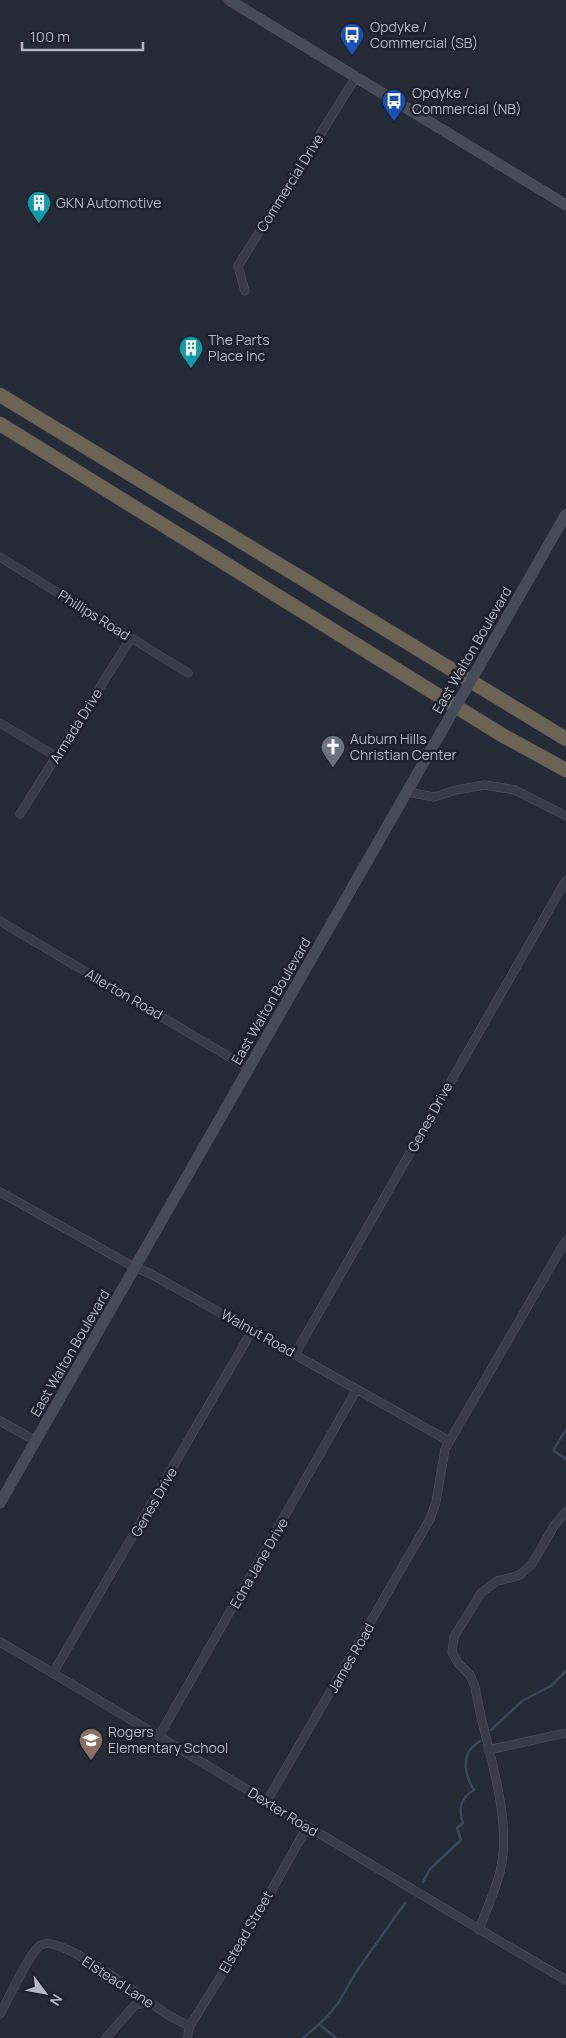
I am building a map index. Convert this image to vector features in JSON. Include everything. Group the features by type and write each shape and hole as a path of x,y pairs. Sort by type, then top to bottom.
{"highway":[{"path":"0,395 566,739"},
{"path":"0,424 502,736 566,770"}],"main road":[{"path":"229,0 566,205"},
{"name":"East Walton Boulevard","path":"0,1503 566,514"}],"street":[{"name":"Commercial Drive","path":"245,291 238,266 356,77"},
{"name":"Phillips Road","path":"0,557 188,673"},
{"name":"Armada Drive","path":"20,814 131,638"},
{"path":"0,722 57,756"},
{"path":"407,792 434,796 485,785 515,790 566,816"},
{"name":"Genes Drive","path":"295,1354 566,880"},
{"name":"Allerton Road","path":"0,921 248,1068"},
{"name":"Walnut Road","path":"0,1192 134,1267 151,1274 253,1329 449,1441"},
{"path":"449,1441 566,1240"},
{"name":"Genes Drive","path":"53,1673 253,1329"},
{"name":"Edna Jane Drive","path":"159,1736 357,1389"},
{"path":"0,1421 36,1441"},
{"name":"James Road","path":"267,1801 332,1692 432,1512 436,1502 445,1449 449,1441"},
{"path":"479,1930 500,1871 503,1839 501,1807 475,1687 470,1675 458,1663 452,1652 454,1637 480,1593 497,1581 521,1574 532,1564 554,1526 566,1512"},
{"name":"Dexter Road","path":"0,1642 479,1930 566,1980"},
{"path":"488,1750 566,1733"},
{"name":"Elstead Street","path":"187,2038 190,2026 250,1928 307,1827"},
{"name":"Elstead Lane","path":"0,2014 31,1955 42,1944 52,1943 67,1949 122,1981 171,2017 190,2026"},
{"path":"106,2038 135,2005 149,2002"}],"waterway":[{"path":"566,1430 554,1449 554,1451 566,1459"},
{"path":"491,1730 522,1701 551,1686 566,1671"},
{"path":"423,1882 430,1869 461,1840 457,1828 463,1823 461,1813 463,1800 474,1790 466,1772 466,1763 470,1749 480,1741"},
{"path":"303,2038 325,2019 339,2002 356,1972 405,1903"},
{"path":"319,2024 336,2038"}],"place":[{"name":"Opdyke / Commercial (SB)","path":"352,56"},
{"name":"Opdyke / Commercial (NB)","path":"394,122"},
{"name":"GKN Automotive","path":"39,224"},
{"name":"The Parts Place Inc","path":"191,369"},
{"name":"Auburn Hills Christian Center","path":"333,768"},
{"name":"Rogers Elementary School","path":"91,1761"}]}
